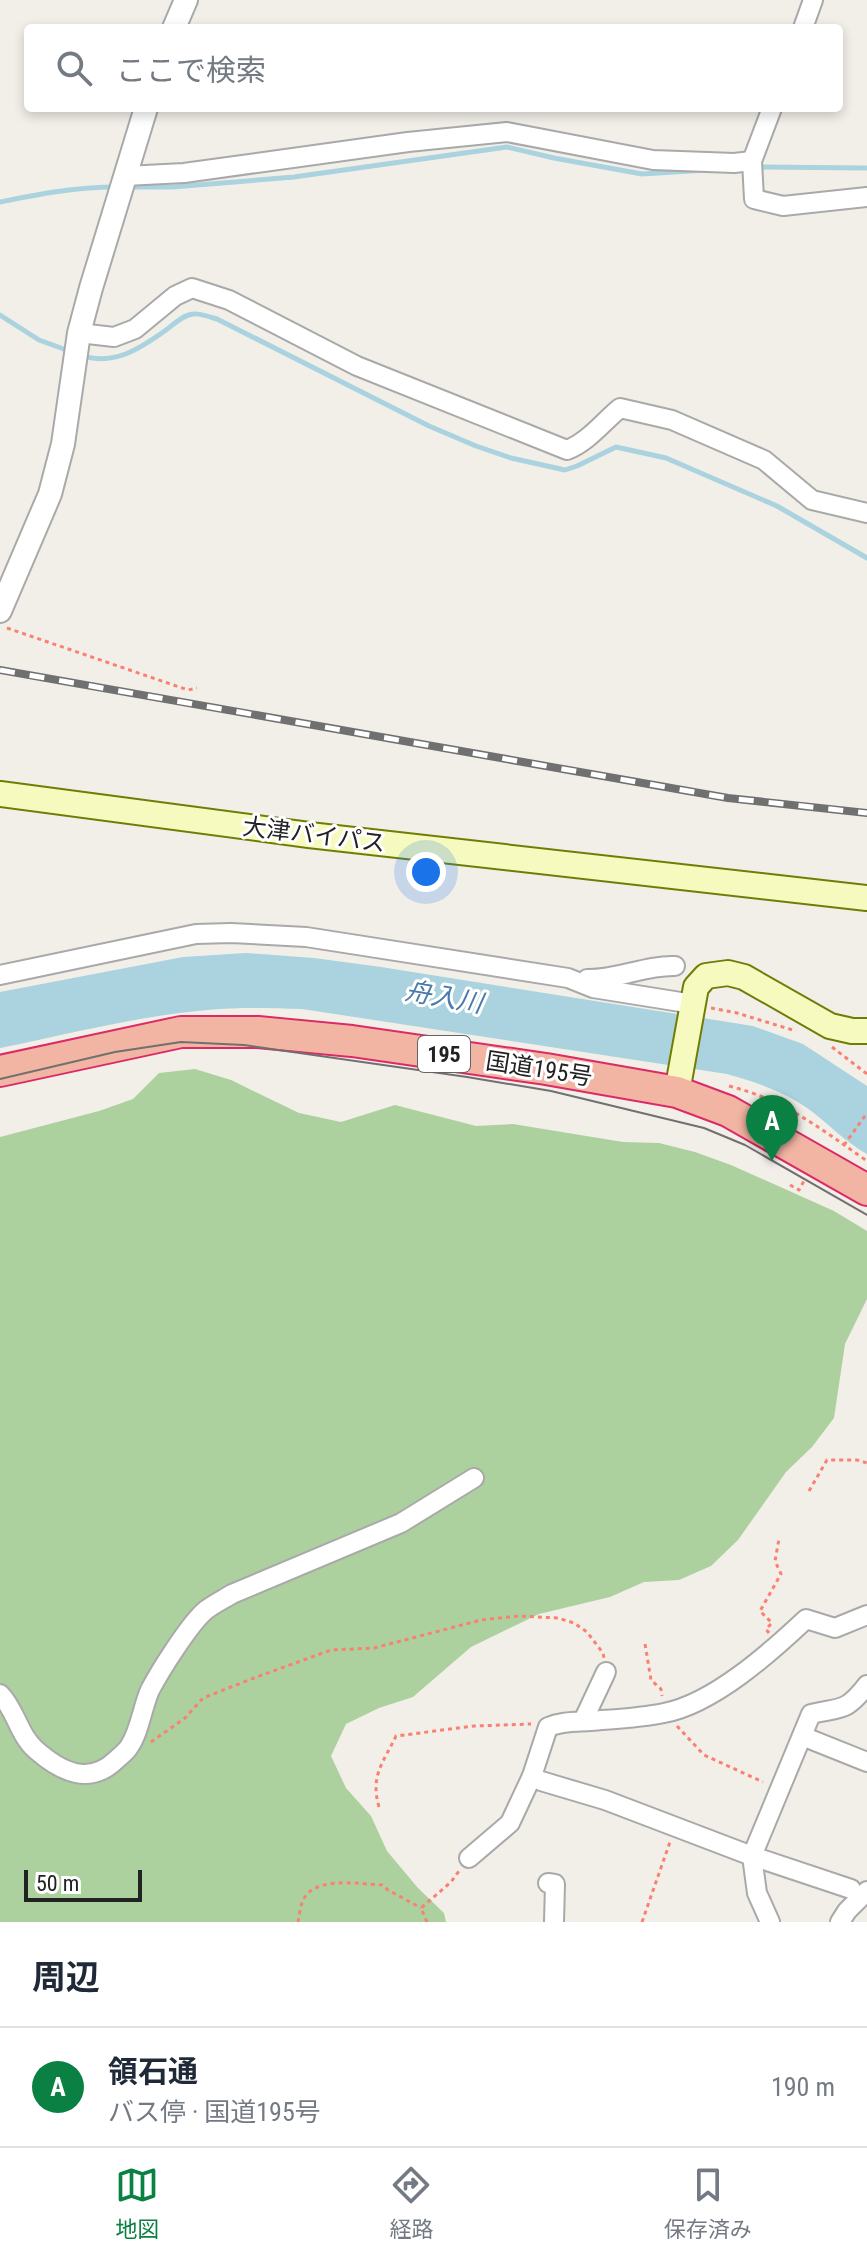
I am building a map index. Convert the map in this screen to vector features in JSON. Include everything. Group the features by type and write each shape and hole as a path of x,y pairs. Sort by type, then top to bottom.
{"highway":[{"name":"国道195号","path":"0,1071 181,1032 258,1032 352,1041 546,1069 680,1080 867,1190"}],"main road":[{"name":"大津バイパス","path":"0,794 309,835 867,898"},
{"path":"680,1080 696,987 706,976 728,973 744,977 830,1026 867,1031"}],"street":[{"path":"176,24 186,0"},
{"path":"804,24 813,0"},
{"path":"0,611 50,494 63,444 79,333 145,112"},
{"path":"770,112 752,161 754,199 783,206 867,197"},
{"path":"125,176 184,173 408,142 507,132 653,160 752,161"},
{"path":"79,333 114,337 135,329 175,296 192,288 229,300 357,366 567,450 581,445 620,408 672,420 764,460 812,500 867,513"},
{"path":"0,975 196,934 231,933 306,937 568,978 600,979 675,966"},
{"path":"568,978 593,988 692,1007"},
{"path":"0,1694 8,1702 20,1731 33,1748 59,1767 81,1774 105,1770 129,1748 151,1690 191,1626 206,1610 232,1594 401,1523 474,1478"},
{"path":"469,1858 510,1823 532,1776 548,1727 559,1722 665,1713 679,1709 716,1692 779,1645 806,1619 835,1628 867,1615"},
{"path":"583,1721 606,1672"},
{"path":"770,1922 757,1893 752,1856 779,1789 811,1714 843,1708 855,1700 867,1685"},
{"path":"802,1736 867,1762"},
{"path":"532,1776 752,1856 859,1890 840,1922"},
{"path":"548,1883 555,1884 554,1922"}],"path":[{"path":"0,626 188,690 197,688"},
{"path":"692,1007 737,1013 797,1031"},
{"path":"820,1042 867,1074"},
{"path":"845,1144 867,1113"},
{"path":"790,1185 799,1190 809,1172"},
{"path":"809,1491 827,1460 867,1463"},
{"path":"779,1539 775,1561 781,1574 760,1611 772,1623 766,1629 779,1645"},
{"path":"129,1748 140,1749 170,1729 203,1698 254,1678 331,1650 374,1648 481,1620 518,1616 558,1618 574,1623 587,1632 603,1653 606,1672"},
{"path":"645,1644 651,1680 661,1689 665,1713 704,1755 779,1789"},
{"path":"379,1807 374,1790 376,1778 396,1736 474,1726 559,1722"},
{"path":"642,1922 675,1827"},
{"path":"421,1908 451,1882 469,1858"},
{"path":"298,1922 302,1901 310,1890 322,1884 382,1885 421,1908 427,1922"}],"green space":[{"path":"195,1069 231,1080 299,1113 341,1122 395,1105 476,1126 513,1124 623,1142 659,1143 731,1165 834,1211 867,1231 867,1299 845,1344 834,1418 812,1447 786,1472 738,1540 711,1566 679,1580 644,1582 610,1597 539,1614 471,1647 413,1697 379,1708 346,1724 331,1756 346,1788 371,1816 387,1851 444,1913 446,1922 0,1922 0,1137 133,1099 159,1073"}],"water":[{"name":"舟入川","path":"246,953 381,967 753,1026 803,1044 867,1086 867,1154 798,1102 727,1074 302,1009 231,1008 156,1016 0,1048 0,992 183,957"}],"waterway":[{"path":"130,187 173,187 294,177 507,147 642,174 706,170"},
{"path":"756,167 867,168"},
{"path":"0,202 72,190 116,187"},
{"path":"0,315 39,340 72,352"},
{"path":"81,355 104,359 126,354 186,316 205,315 429,426 476,446 511,458 565,470 616,447 666,458 777,506 867,558"}],"tram line":[{"path":"0,1079 115,1052 181,1042 244,1045 467,1077 551,1091 704,1128 745,1145 867,1215"}],"railway":[{"path":"0,670 728,798 867,813"}],"place":[{"name":"領石通","path":"772,1161"}]}
